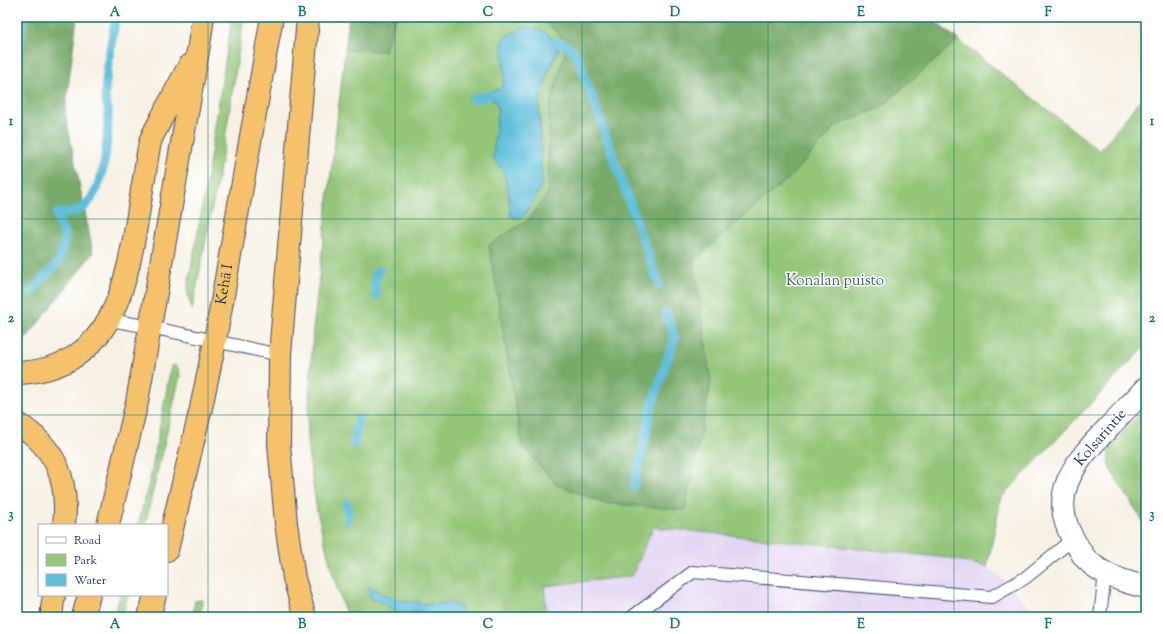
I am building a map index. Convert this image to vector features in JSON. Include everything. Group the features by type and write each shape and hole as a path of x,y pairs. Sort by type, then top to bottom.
{"highway":[{"path":"108,524 137,402 203,17"},
{"name":"Kehä I","path":"168,546 201,408 215,341 272,17"},
{"path":"305,617 294,578 286,523 279,444 280,355 308,17"},
{"path":"17,373 30,373 64,364 94,341 110,320 121,294 132,253 151,139 199,45"},
{"path":"17,423 40,440 51,454 62,476 65,497 64,524"},
{"path":"52,617 54,596"},
{"path":"82,617 89,596"},
{"path":"149,617 155,596"}],"street":[{"name":"Kolsarintie","path":"1146,388 1077,462 1069,478 1063,496 1063,515 1073,539 1086,559 1105,573 1127,583 1146,587"}],"lane":[{"path":"110,320 150,327 280,355"},
{"path":"632,617 693,572 992,597 1025,578 1073,539"},
{"path":"1100,617 1105,573"}],"shaded area":[{"path":"653,527 950,558 987,567 1002,578 1028,606 1052,617 547,617 544,586 632,576"}],"green space":[{"path":"17,17 77,17 65,112 93,253 21,345 17,345"},
{"path":"232,17 244,17 223,152 192,310 187,291 205,191"},
{"name":"Konalan puisto","path":"349,17 929,17 1100,151 1146,92 1146,345 1001,498 987,567 950,558 653,527 632,576 544,586 547,617 347,617 334,579 317,511 307,443 313,330"},
{"path":"349,17 396,17 384,51 345,50"},
{"path":"540,17 929,17 958,40 880,108 836,126 792,175 694,260 711,383 685,510 603,503 556,484 522,446 489,245 528,220 548,194 549,109 565,53 560,35"},
{"path":"171,366 176,366 179,370 180,376 145,524 138,524 151,474"},
{"path":"1146,408 1146,526 1110,469 1108,457 1110,446"},
{"path":"120,596 128,596 122,617 114,617"},
{"path":"202,600 201,617 192,617 195,601"}],"water":[{"path":"525,27 546,32 558,50 546,78 539,105 542,185 525,214 519,218 510,216 511,213 508,191 503,170 493,158 498,110 495,101 490,97 490,92 499,89 503,85 505,76 502,46 504,37"},
{"path":"371,587 384,595 408,602 425,604 455,604 460,608 462,617 437,618 404,615 392,610 382,602 371,600 371,596 367,589"}],"waterway":[{"path":"17,56 23,17"},
{"path":"32,291 59,261 64,244 64,232 59,223 57,213 72,212 86,205 93,196 102,174 106,147 108,111 105,95 109,55 116,17"},
{"path":"555,42 569,47 578,58 659,285"},
{"path":"473,99 490,95"},
{"path":"376,296 375,273 380,270"},
{"path":"634,486 654,398 675,337 666,313"},
{"path":"354,444 358,419"},
{"path":"347,504 348,520"}]}
